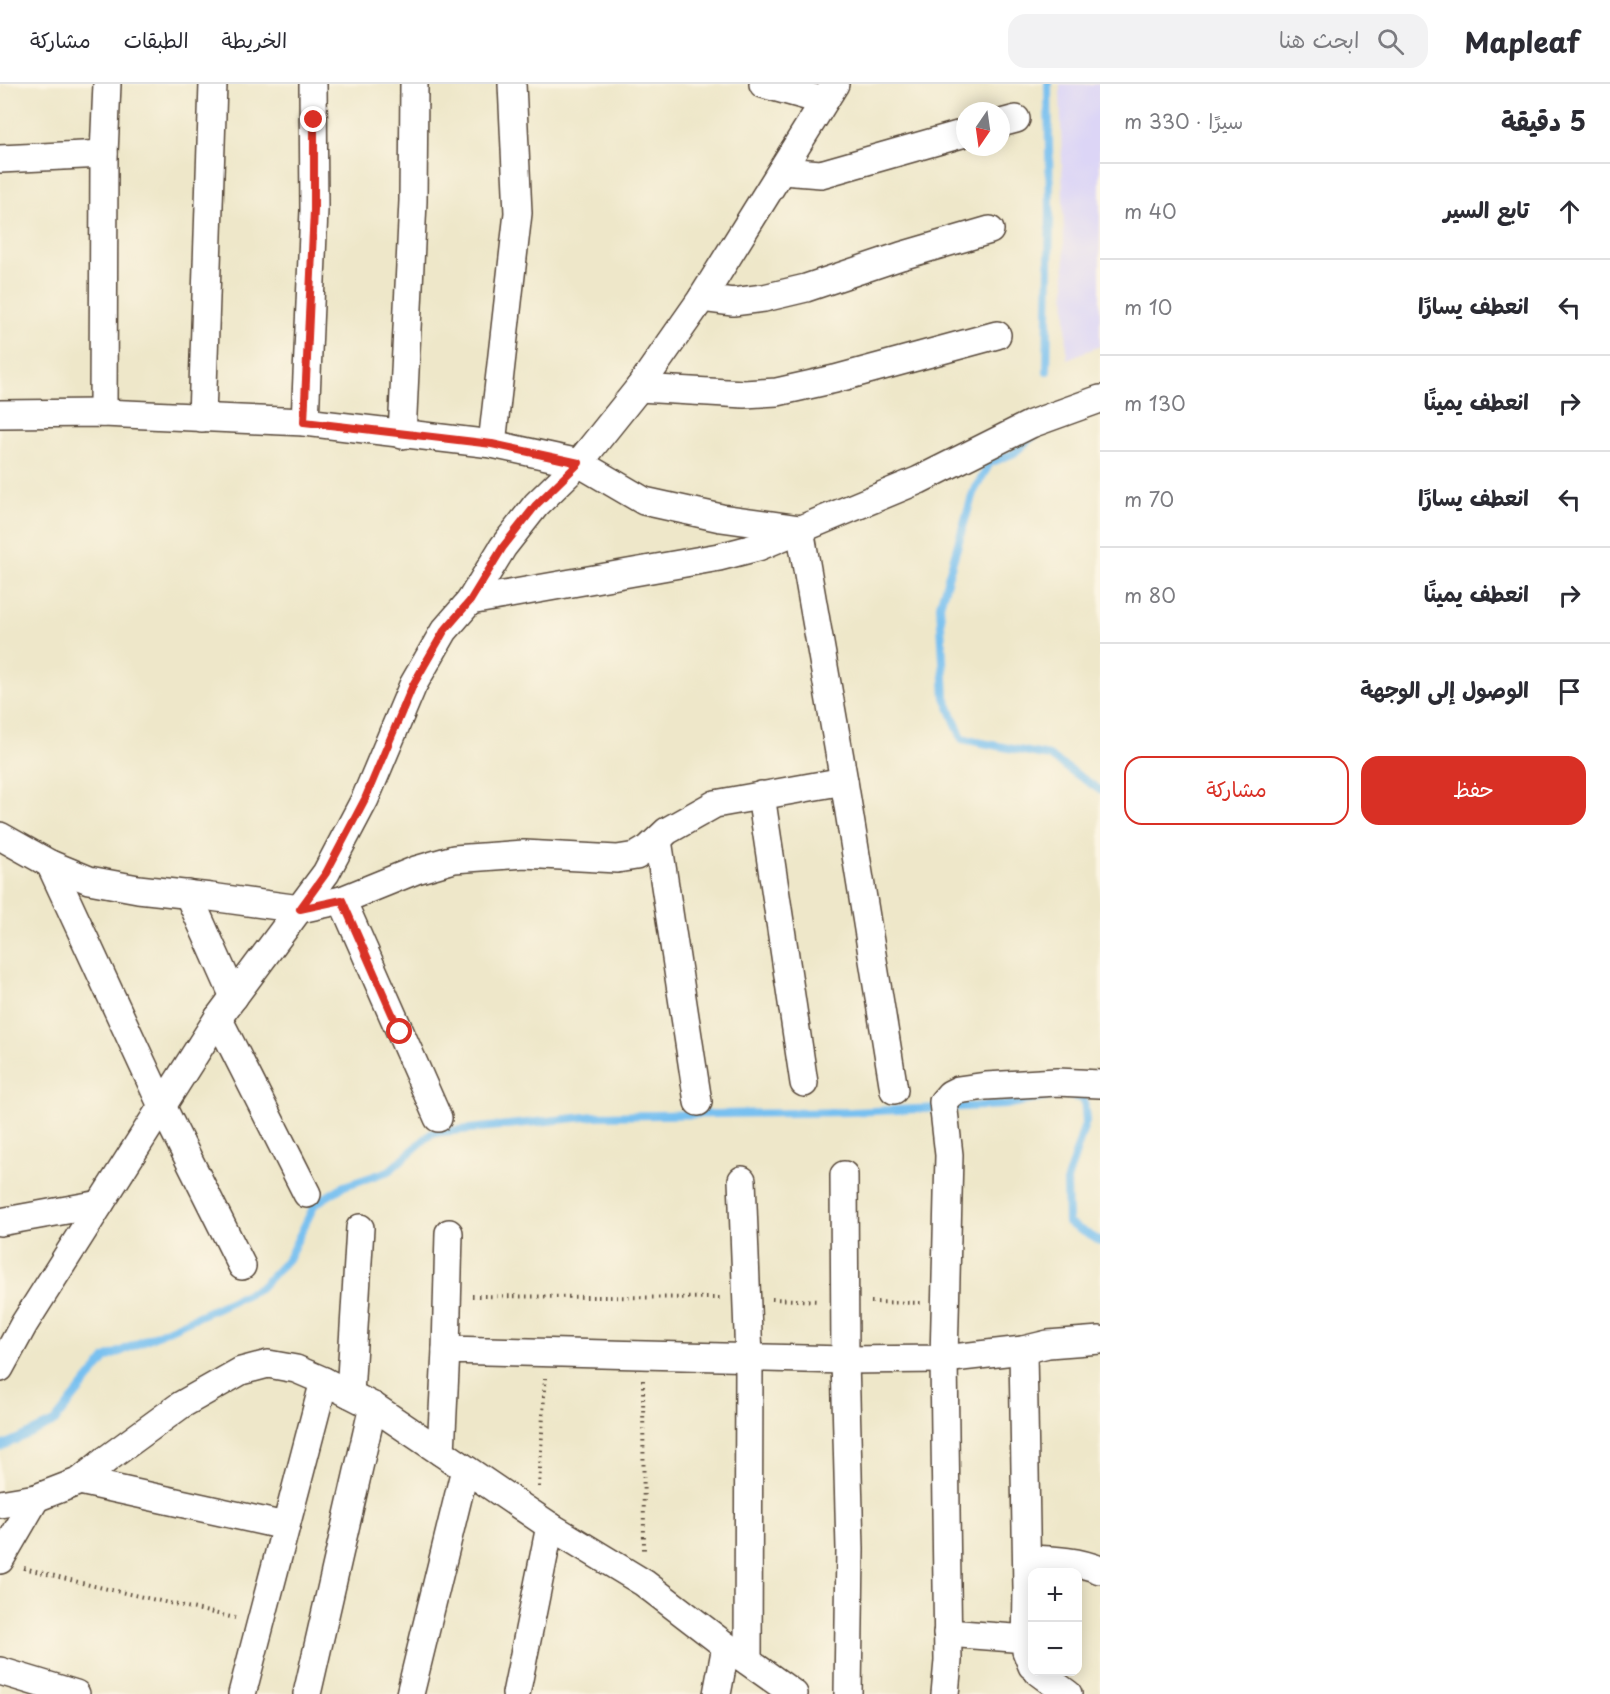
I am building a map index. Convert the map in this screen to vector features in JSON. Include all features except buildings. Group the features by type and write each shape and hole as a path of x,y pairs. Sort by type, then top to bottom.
{"street":[{"path":"104,413 104,154 107,84"},
{"path":"202,418 213,84"},
{"path":"304,422 314,210 313,84"},
{"path":"402,435 413,201 414,84"},
{"path":"492,444 518,213 512,84"},
{"path":"0,1368 24,1324 226,1008 326,873 365,799 413,685 444,631 470,601 503,547 536,505 579,463 639,388 702,298 829,92 763,84"},
{"path":"782,171 820,174 956,136"},
{"path":"0,159 104,154"},
{"path":"702,298 733,302 764,298 806,288 901,256 990,230"},
{"path":"639,388 744,394 777,392 835,379 997,335"},
{"path":"470,601 719,557 758,547 920,480 1031,424 1100,399"},
{"path":"0,414 104,413 304,422 492,444 579,463 644,501 722,518 800,529"},
{"path":"800,529 894,1090"},
{"path":"0,836 50,864 89,880 138,889 300,909 342,900 416,870 454,859 524,854 617,858 636,856 648,849 667,831 715,804 844,781"},
{"path":"761,795 804,1083"},
{"path":"658,840 698,1102"},
{"path":"50,864 162,1106 242,1266"},
{"path":"188,894 226,1008 307,1194"},
{"path":"342,900 438,1118"},
{"path":"945,1694 948,1661 944,1359 949,1155 944,1112 950,1094 958,1090 1057,1082 1100,1084"},
{"path":"844,1175 845,1360 850,1549 848,1694"},
{"path":"717,1694 737,1654 749,1358 742,1180"},
{"path":"0,1222 100,1204"},
{"path":"307,1694 361,1400 360,1228"},
{"path":"441,1452 449,1233"},
{"path":"446,1350 845,1360 944,1359 1023,1350 1048,1344 1100,1340"},
{"path":"1023,1350 1027,1559 1026,1651 1028,1656"},
{"path":"0,1504 36,1498 80,1481 114,1453 182,1405 241,1371 268,1364 296,1369 361,1400 544,1522 644,1583 794,1694"},
{"path":"242,1694 324,1381"},
{"path":"410,1694 465,1470"},
{"path":"80,1481 285,1526"},
{"path":"0,1560 36,1498"},
{"path":"516,1694 544,1522"},
{"path":"1027,1559 1064,1561 1100,1570"},
{"path":"947,1633 1026,1639"},
{"path":"0,1671 76,1694"},
{"path":"1043,1676 1068,1694"}],"path":[{"path":"448,1295 946,1303"},
{"path":"544,1522 546,1352"},
{"path":"643,1355 644,1583"},
{"path":"0,1560 38,1573 260,1623"}],"shaded area":[{"path":"1060,84 1100,84 1100,346 1067,359"}],"waterway":[{"path":"1047,371 1050,212 1048,84"},
{"path":"1037,433 1014,453 990,463 973,493 940,605 945,697 962,739 1049,756 1100,790"},
{"path":"0,1447 54,1422 106,1358 260,1288 288,1259 315,1204 344,1186 389,1171 432,1133 595,1116 852,1112 1005,1105 1062,1094 1084,1099 1086,1121 1067,1180 1068,1223 1100,1241"}],"route":[{"path":"314,120 314,210 304,422 492,444 579,463 536,505 503,547 470,601 444,631 413,685 365,799 326,873 300,909 342,900 400,1032"}]}
